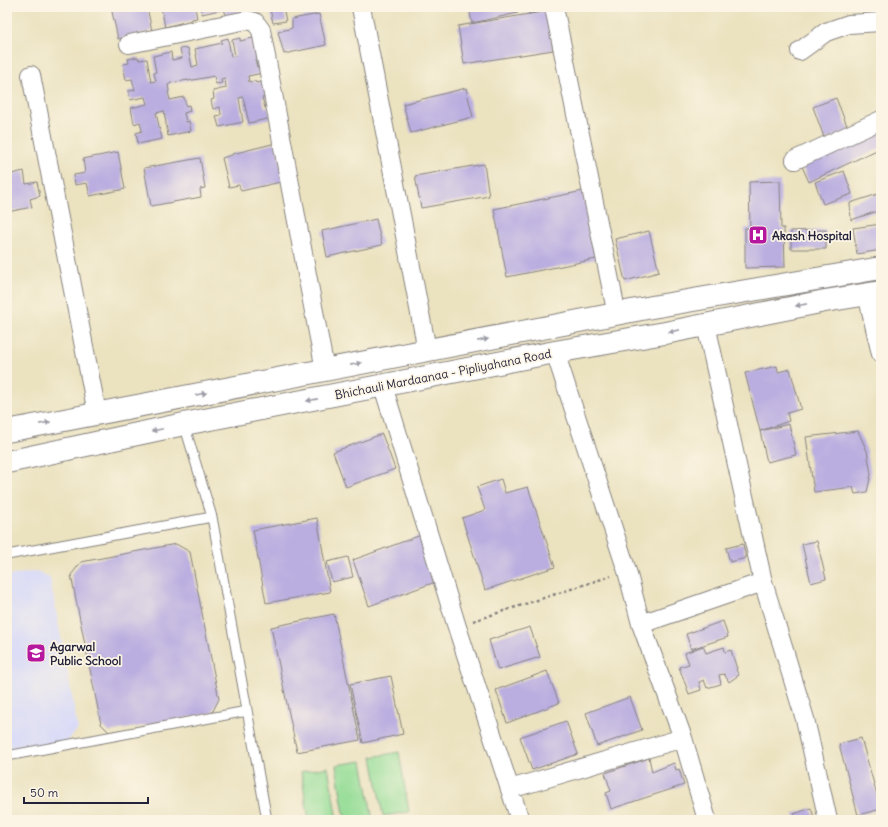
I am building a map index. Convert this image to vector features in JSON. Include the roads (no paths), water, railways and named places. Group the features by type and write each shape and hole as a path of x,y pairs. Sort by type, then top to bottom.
{"main road":[{"path":"7,430 617,315 652,307 881,268"},
{"path":"820,279 825,301"},
{"name":"Bhichauli Mardaanaa - Pipliyahana Road","path":"7,462 184,424 555,352 874,293"}],"street":[{"path":"361,7 427,350"},
{"path":"554,7 617,315"},
{"path":"129,44 246,20 256,22 261,30 325,370"},
{"path":"800,51 826,32 849,24 881,22"},
{"path":"31,75 97,413"},
{"path":"796,160 881,120"},
{"path":"874,293 881,354"},
{"path":"706,325 763,582 805,719 828,820"},
{"path":"555,352 627,570 641,624 683,738 707,820"},
{"path":"383,386 457,627 520,820"},
{"path":"641,624 763,582"},
{"path":"510,789 683,738"}],"lane":[{"path":"184,424 212,517 266,820"},
{"path":"7,555 212,517"},
{"path":"7,756 247,711"}],"place":[{"name":"Akash Hospital","path":"758,235"},
{"name":"Agarwal Public School","path":"36,653"}]}
